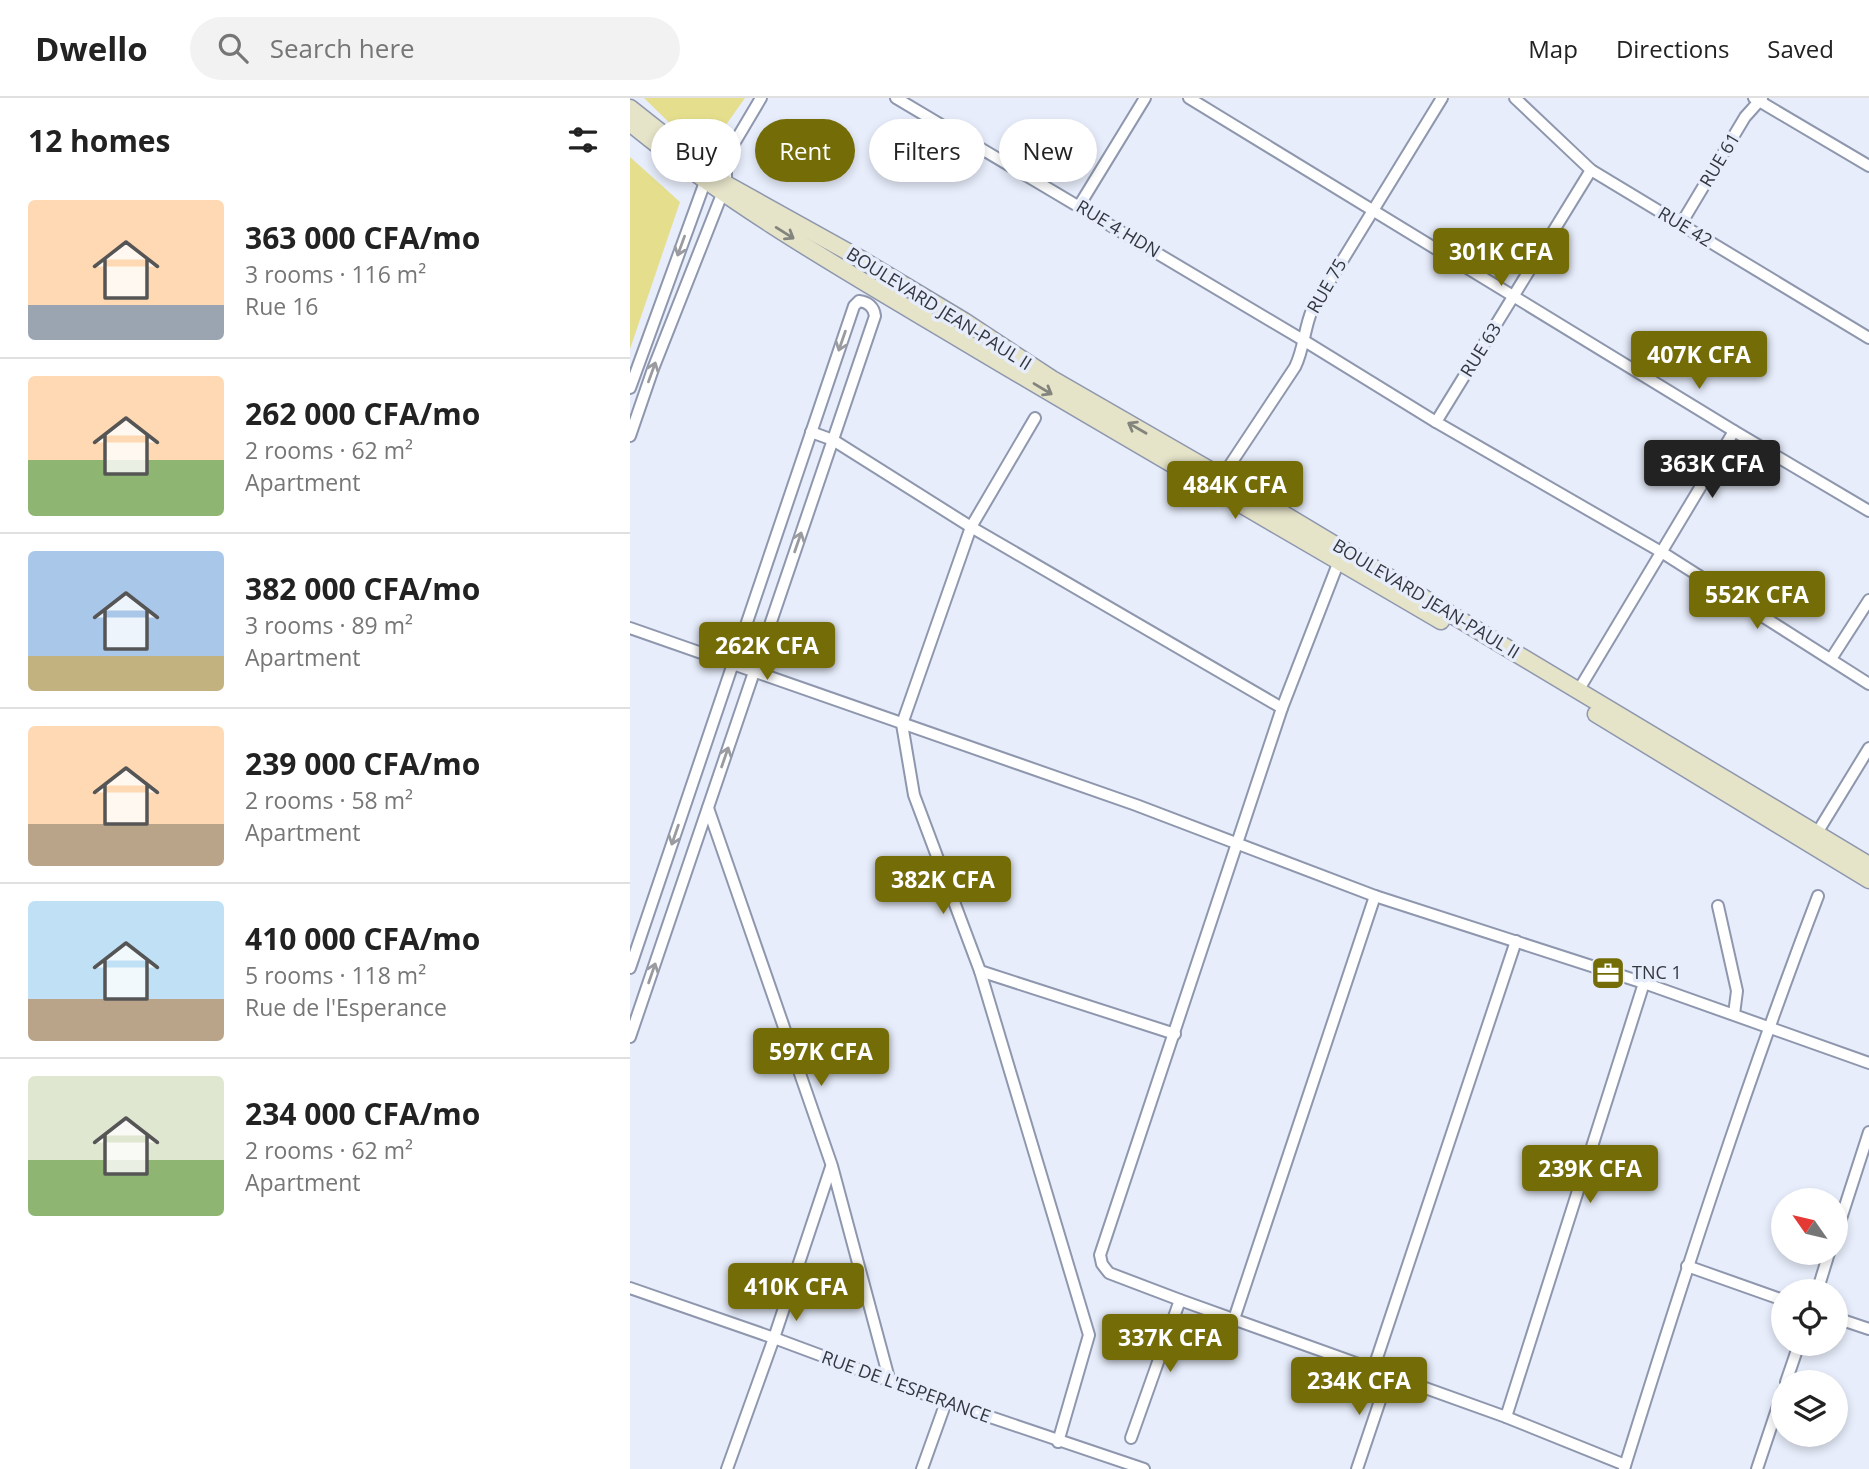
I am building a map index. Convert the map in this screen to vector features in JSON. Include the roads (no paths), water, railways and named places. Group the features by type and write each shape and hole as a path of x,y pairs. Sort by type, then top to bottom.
{"main road":[{"name":"BOULEVARD JEAN-PAUL II","path":"630,108 651,127"},
{"name":"BOULEVARD JEAN-PAUL II","path":"630,123 651,138"},
{"name":"BOULEVARD JEAN-PAUL II","path":"714,182 1049,393 1339,561 1869,880"},
{"name":"BOULEVARD JEAN-PAUL II","path":"725,189 859,258 964,321 1052,379 1222,477 1869,865"}],"street":[{"path":"741,131 761,98"},
{"name":"RUE 4 HDN","path":"896,98 1436,422 1662,553 1869,684"},
{"path":"1079,206 1144,98"},
{"path":"1189,98 1869,511"},
{"path":"1208,110 1215,98"},
{"name":"RUE 75","path":"1222,477 1294,367 1302,353 1305,325 1312,310 1442,98"},
{"name":"RUE 42","path":"1515,98 1591,170 1869,338"},
{"path":"1758,99 1869,166"},
{"name":"RUE 61","path":"1681,224 1758,99"},
{"name":"RUE 63","path":"1436,422 1591,170"},
{"path":"630,388 705,182"},
{"path":"630,436 653,369 725,189 725,182"},
{"path":"630,968 854,306 865,302 874,310 875,316 630,1037"},
{"path":"1035,418 971,527 902,724 914,795 981,971 1089,1335 1058,1442"},
{"path":"1578,691 1734,431"},
{"path":"811,432 833,440 971,527 1282,708"},
{"path":"1339,561 1282,708 1239,844 1100,1255 1102,1264 1109,1273 1506,1416 1625,1467 1687,1266 1769,1026 1818,896"},
{"path":"1831,659 1869,600"},
{"path":"630,628 1136,806 1375,896 1644,983 1869,1063"},
{"path":"1817,833 1869,748"},
{"path":"708,808 832,1166 890,1382"},
{"path":"1234,1319 1375,896"},
{"path":"1718,906 1737,991 1734,1014"},
{"path":"1373,1370 1516,941"},
{"path":"981,971 1175,1034"},
{"path":"1506,1416 1644,983"},
{"path":"1848,1197 1869,1132"},
{"path":"727,1469 832,1166"},
{"path":"1687,1266 1771,1296"},
{"name":"RUE DE L'ESPERANCE","path":"630,1288 1126,1466 1144,1469"},
{"path":"1131,1438 1180,1300"},
{"path":"1848,1322 1869,1329"},
{"path":"1357,1469 1390,1374"},
{"path":"922,1469 946,1402"},
{"path":"1757,1469 1771,1427"}],"place":[{"name":"TNC 1","path":"1608,973"}]}
